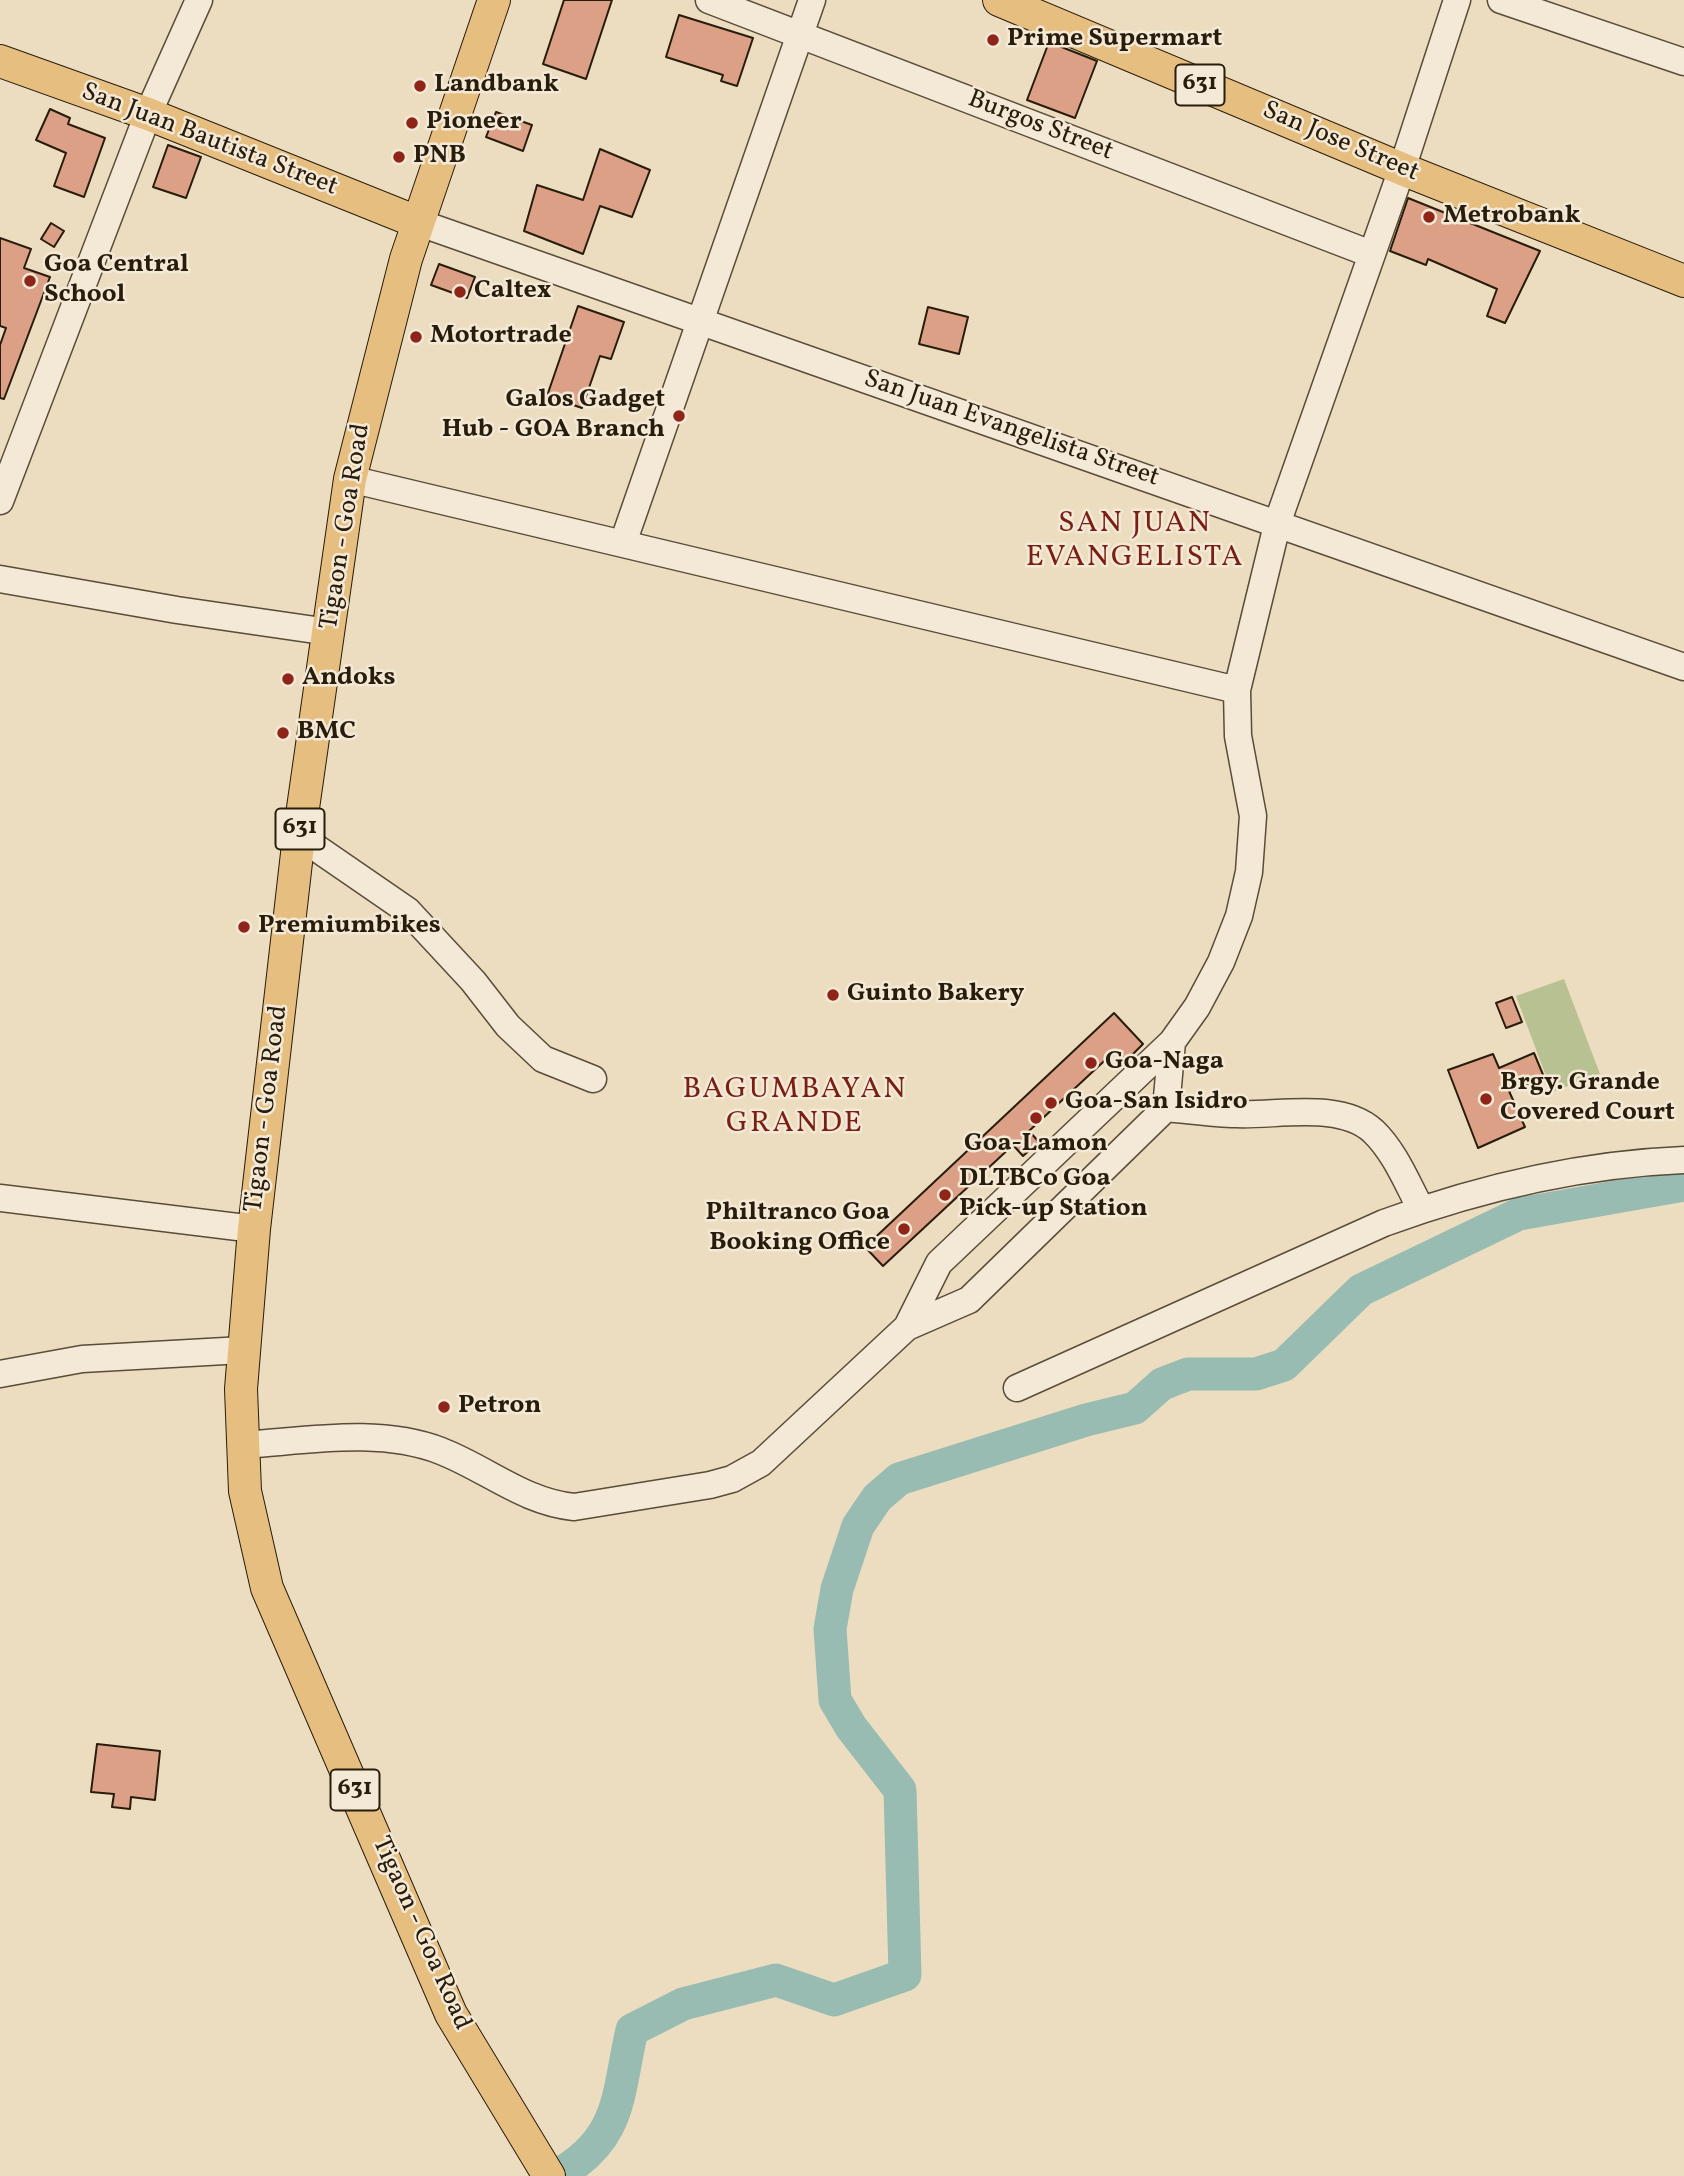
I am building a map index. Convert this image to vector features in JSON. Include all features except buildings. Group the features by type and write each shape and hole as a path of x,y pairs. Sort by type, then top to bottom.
{"main road":[{"name":"Tigaon - Goa Road","path":"494,0 417,222 350,479 299,836 254,1229 243,1350 243,1446 245,1491 267,1588 451,2014 549,2176"},
{"name":"San Jose Street","path":"999,0 1402,169 1684,282"},
{"name":"San Juan Bautista Street","path":"0,61 148,114 417,222"}],"street":[{"path":"0,501 148,114 199,0"},
{"name":"Burgos Street","path":"709,0 1371,254"},
{"path":"623,543 812,0"},
{"path":"907,1327 939,1263 1172,1042 1197,1007 1221,962 1239,916 1249,872 1253,817 1238,736 1237,690 1278,521 1402,169 1457,0"},
{"path":"1501,0 1684,62"},
{"name":"San Juan Evangelista Street","path":"417,222 1278,521 1684,667"},
{"path":"350,479 1237,690"},
{"path":"0,579 150,606 329,632"},
{"path":"299,836 408,911 473,981 508,1026 543,1059 593,1079"},
{"path":"243,1446 367,1437 394,1440 440,1451 522,1493 564,1506 593,1505 732,1479 761,1463 907,1327 969,1300 1166,1108 1172,1042"},
{"path":"1166,1108 1236,1114 1320,1114 1357,1121 1372,1130 1383,1143 1421,1209"},
{"path":"1017,1388 1384,1223 1421,1209 1565,1173 1684,1160"},
{"path":"0,1198 254,1229"},
{"path":"0,1374 82,1359 243,1350"}],"green space":[{"path":"1564,979 1600,1074 1552,1092 1516,996"}],"waterway":[{"path":"556,2176 578,2162 594,2147 606,2130 619,2095 632,2030 683,2004 776,1980 834,2000 905,1975 900,1790 851,1727 835,1700 830,1629 837,1589 858,1526 877,1498 899,1479 1086,1420 1135,1408 1162,1384 1188,1374 1256,1374 1284,1365 1361,1290 1519,1214 1684,1185"}],"place":[{"name":"Prime Supermart","path":"993,40"},
{"name":"Landbank","path":"420,86"},
{"name":"Pioneer","path":"412,123"},
{"name":"PNB","path":"399,157"},
{"name":"Metrobank","path":"1429,217"},
{"name":"Goa Central School","path":"30,281"},
{"name":"Caltex","path":"460,292"},
{"name":"Motortrade","path":"416,337"},
{"name":"Galos Gadget Hub - GOA Branch","path":"679,416"},
{"name":"Andoks","path":"288,679"},
{"name":"BMC","path":"283,733"},
{"name":"Premiumbikes","path":"244,927"},
{"name":"Guinto Bakery","path":"833,995"},
{"name":"Goa-Naga","path":"1091,1063"},
{"name":"Brgy. Grande Covered Court","path":"1486,1099"},
{"name":"Goa-San Isidro","path":"1051,1103"},
{"name":"Goa-Lamon","path":"1036,1118"},
{"name":"DLTBCo Goa Pick-up Station","path":"945,1195"},
{"name":"Philtranco Goa Booking Office","path":"904,1229"},
{"name":"Petron","path":"444,1407"}],"district":[{"name":"SAN JUAN EVANGELISTA","path":"1135,542"},
{"name":"BAGUMBAYAN GRANDE","path":"795,1108"}]}
